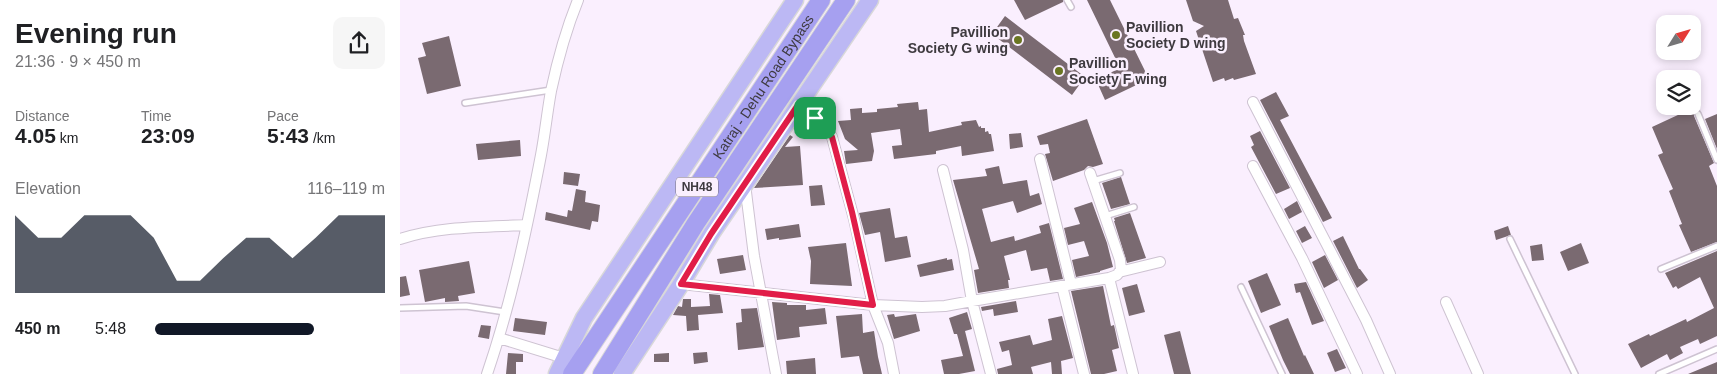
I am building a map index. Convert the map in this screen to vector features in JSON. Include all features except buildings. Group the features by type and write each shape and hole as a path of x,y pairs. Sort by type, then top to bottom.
{"highway":[{"name":"Katraj - Dehu Road Bypass","path":"572,374 822,0"},
{"name":"Katraj - Dehu Road Bypass","path":"602,374 696,223 846,0"}],"main road":[{"path":"557,374 584,318 795,0"},
{"path":"622,374 681,284 711,234 870,0"}],"street":[{"path":"488,374 499,338 526,225 552,90 578,0"},
{"path":"1252,102 1366,320 1390,374"},
{"path":"798,105 822,123 832,137 852,212 873,305 888,343 894,374"},
{"path":"1040,159 1084,374"},
{"path":"1253,166 1302,258 1357,374"},
{"path":"943,170 963,250 972,301 991,374"},
{"path":"1092,177 1120,260 1121,270 1119,272"},
{"path":"745,184 754,256 776,374"},
{"path":"400,239 443,230 526,225"},
{"path":"681,284 873,305 896,307 930,306 972,301 1109,278 1119,272 1160,262"},
{"path":"1109,278 1133,374"},
{"path":"1446,302 1478,374"},
{"path":"499,338 564,358"}],"lane":[{"path":"1067,0 1071,7"},
{"path":"465,103 552,90"},
{"path":"1698,115 1717,160"},
{"path":"1092,177 1120,173"},
{"path":"1105,216 1134,207"},
{"path":"1510,239 1575,374"},
{"path":"1661,269 1717,246"},
{"path":"1241,287 1282,374"},
{"path":"400,308 466,306 505,312"},
{"path":"1659,374 1717,349"}],"place":[{"name":"Pavillion Society D wing","path":"1116,35"},
{"name":"Pavillion Society G wing","path":"1018,40"},
{"name":"Pavillion Society F wing","path":"1059,71"}],"route":[{"path":"798,105 815,118 822,123 832,137 852,212 873,305 681,284 711,234 798,105"}]}
